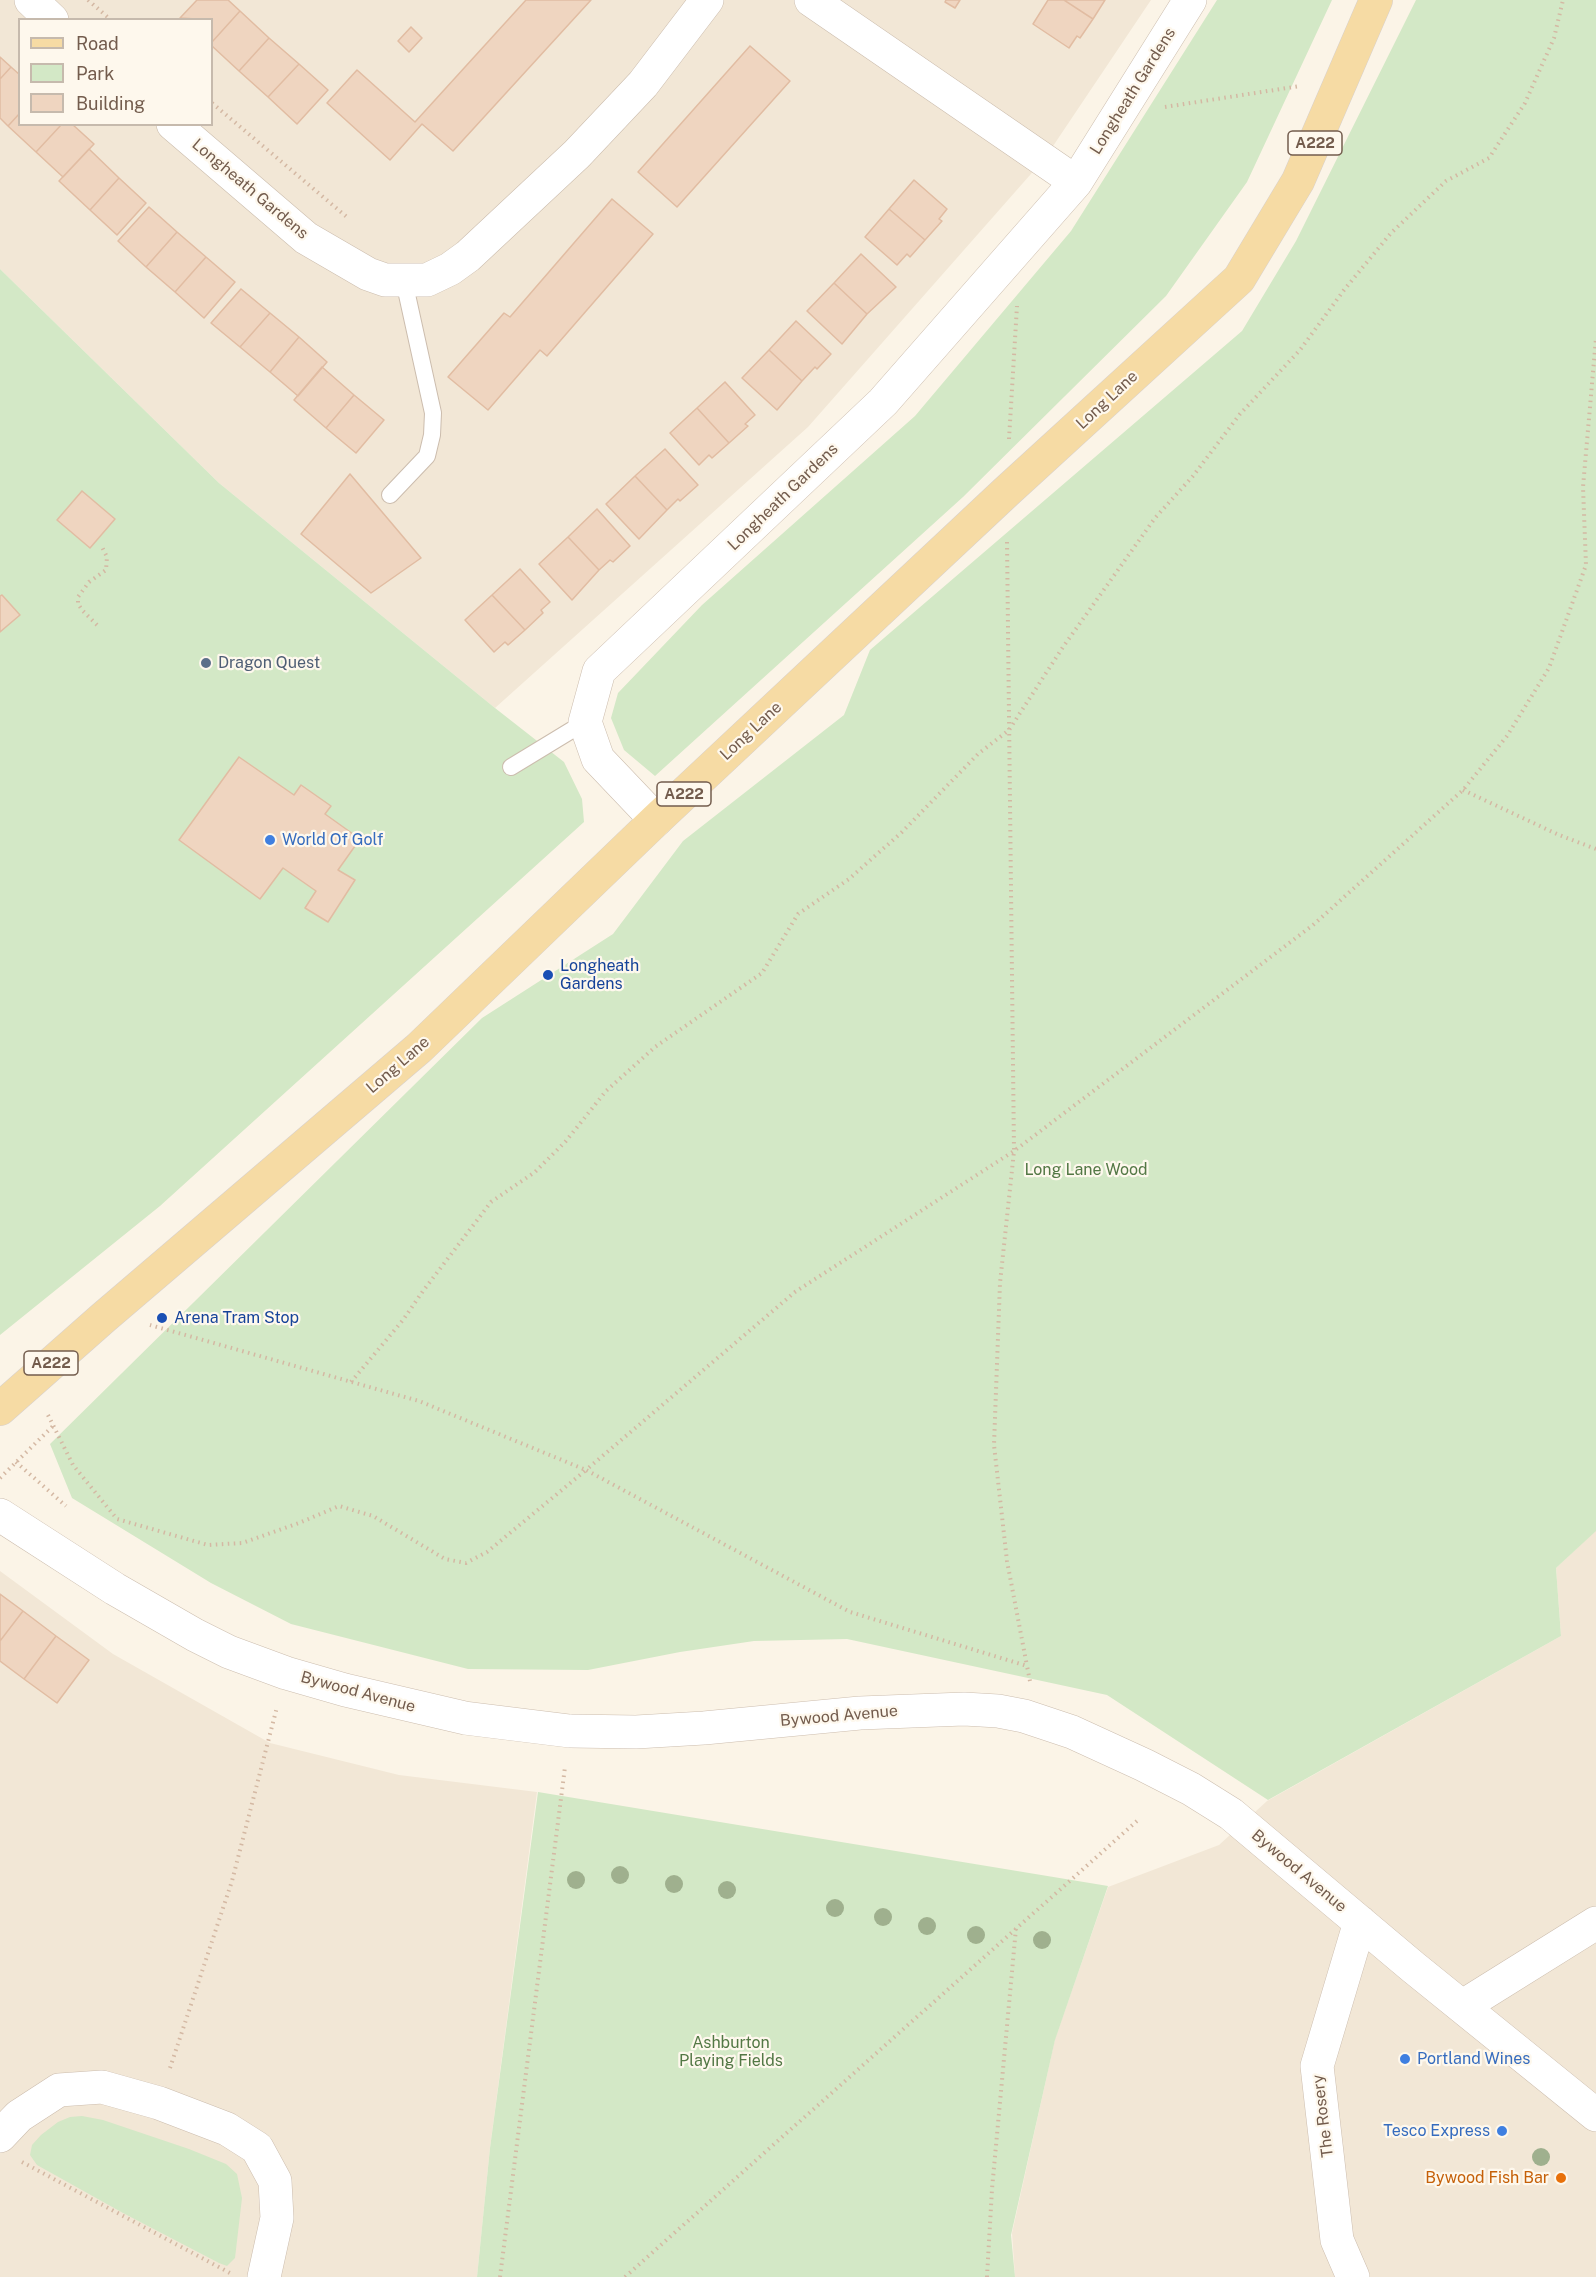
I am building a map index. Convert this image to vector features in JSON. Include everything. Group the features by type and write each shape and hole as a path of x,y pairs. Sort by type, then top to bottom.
{"main road":[{"name":"Long Lane","path":"0,1409 418,1048 656,820 1006,492 1239,279 1298,181 1376,0"}],"street":[{"path":"31,0 50,18"},
{"name":"Longheath Gardens","path":"175,126 306,238 368,274 385,280 427,280 450,269 468,256 577,154 643,84 707,0"},
{"path":"811,0 1076,182"},
{"name":"Longheath Gardens","path":"585,722 599,671 883,402 1076,182 1190,0"},
{"path":"585,722 598,759 656,820"},
{"name":"Bywood Avenue","path":"0,1515 114,1589 229,1652 345,1690 425,1710 465,1718 570,1731 636,1732 915,1710 998,1711 1037,1719 1072,1732 1191,1789 1231,1814 1596,2115"},
{"name":"The Rosery","path":"1353,2277 1337,2240 1317,2066 1360,1922"},
{"path":"1462,2006 1596,1923"},
{"path":"0,2136 19,2116 59,2090 102,2087 159,2103 227,2129 257,2148 275,2181 277,2218 264,2277"}],"lane":[{"path":"390,495 427,456 432,435 433,413 404,281"},
{"path":"511,767 585,722"}],"path":[{"path":"88,0 109,18"},
{"path":"351,1382 404,1320 423,1291 491,1202 535,1172 566,1141 606,1091 655,1047 762,973 798,914 849,879 902,832 978,754 1009,730 1063,647 1155,518 1193,476 1240,414 1300,350 1391,232 1446,181 1489,158 1525,103 1554,38 1563,0"},
{"path":"1118,114 1342,80"},
{"path":"213,104 353,222"},
{"path":"1017,305 1006,492 1014,1151 1000,1283 994,1445 1008,1561 1037,1719"},
{"path":"1,1477 54,1425 73,1466 117,1519 208,1545 242,1543 339,1506 373,1516 445,1559 466,1563 487,1552 795,1292 1014,1151 1313,925 1462,790 1507,736 1549,668 1587,565 1583,487 1596,338"},
{"path":"97,625 83,611 78,603 78,597 89,582 106,570 107,556 102,547"},
{"path":"1462,790 1559,835 1596,849"},
{"path":"109,1313 419,1401 586,1470 850,1612 1027,1666"},
{"path":"16,1462 66,1506"},
{"path":"159,2103 232,1881 286,1672"},
{"path":"500,2277 570,1731"},
{"path":"625,2277 1137,1821"},
{"path":"987,2277 993,2166 1016,1928"},
{"path":"21,2162 236,2277"}],"shaded area":[{"path":"0,0 1151,0 1045,158 808,427 495,708 219,483 0,269"},
{"path":"1596,1530 1596,2277 1015,2277 1012,2233 1055,2039 1108,1887 1219,1845 1267,1801 1561,1636 1556,1568"},
{"path":"0,1571 113,1654 270,1743 399,1775 537,1792 490,2148 477,2277 0,2277"}],"green space":[{"path":"1217,0 1332,0 1247,182 1166,296 963,497 655,776 624,750 611,718 618,693 702,605 915,416 1071,231"},
{"name":"Long Lane Wood","path":"1416,0 1596,0 1596,1531 1556,1568 1561,1636 1268,1800 1107,1695 847,1639 754,1641 680,1652 588,1670 468,1669 291,1624 211,1583 72,1498 50,1444 482,1018 613,934 683,841 844,715 870,650 1242,331 1296,241"},
{"path":"0,269 219,483 564,762 582,799 584,822 160,1206 0,1335"},
{"name":"Ashburton Playing Fields","path":"538,1792 1108,1886 1055,2040 1011,2235 1015,2277 477,2277 490,2148"},
{"path":"82,2116 103,2120 189,2149 226,2164 237,2174 242,2198 235,2258 227,2266 219,2263 37,2165 30,2155 32,2145 41,2135 58,2122 70,2117"}],"building":[{"path":"197,0 228,0 240,11 213,41 213,18 180,18"},
{"path":"526,0 591,0 453,151 422,124 390,160 327,103 357,70 415,122"},
{"path":"946,0 960,0 955,8 945,2"},
{"path":"1048,0 1064,0 1093,19 1080,38 1077,36 1069,48 1033,24"},
{"path":"1064,0 1105,0 1093,19"},
{"path":"240,11 269,38 239,71 213,47 213,41"},
{"path":"411,27 422,38 409,52 398,41"},
{"path":"269,38 299,64 268,97 239,71"},
{"path":"750,46 790,81 677,207 638,172"},
{"path":"0,57 11,67 0,79"},
{"path":"299,64 328,90 297,124 268,97"},
{"path":"11,67 18,73 18,115 8,126 0,118 0,79"},
{"path":"18,115 18,126 60,126 36,152 8,126"},
{"path":"60,126 74,126 94,144 63,177 36,152"},
{"path":"89,149 119,178 90,210 59,181"},
{"path":"119,178 146,203 117,235 90,210"},
{"path":"914,180 947,209 939,219 942,221 925,240 889,209"},
{"path":"612,199 653,234 547,356 540,350 488,410 448,377 504,313 510,317"},
{"path":"149,207 177,232 146,267 118,241"},
{"path":"889,209 925,240 910,257 907,254 897,265 865,237"},
{"path":"177,232 206,257 175,292 146,267"},
{"path":"861,254 896,287 867,314 834,283"},
{"path":"206,257 235,282 204,318 175,292"},
{"path":"834,283 867,314 842,344 807,311"},
{"path":"241,289 270,313 240,347 211,323"},
{"path":"270,313 299,337 270,372 240,347"},
{"path":"796,321 831,354 802,381 769,350"},
{"path":"299,337 327,362 298,396 270,372"},
{"path":"769,350 802,381 777,410 742,378"},
{"path":"322,367 354,395 326,428 294,400"},
{"path":"725,382 755,415 745,424 748,426 729,443 697,408"},
{"path":"354,395 384,420 356,453 326,428"},
{"path":"697,408 729,443 712,458 709,455 699,465 670,433"},
{"path":"665,449 698,485 667,510 635,476"},
{"path":"350,474 421,558 371,593 301,534"},
{"path":"635,476 667,510 639,539 606,504"},
{"path":"82,491 115,519 90,548 57,520"},
{"path":"597,509 630,546 613,562 610,560 599,570 568,537"},
{"path":"568,537 599,570 572,600 539,564"},
{"path":"520,569 550,602 541,610 543,613 525,630 492,595"},
{"path":"2,595 20,615 0,632 0,596"},
{"path":"492,595 525,630 508,645 505,642 494,652 465,620"},
{"name":"World Of Golf","path":"239,757 294,795 301,785 331,806 325,814 360,839 338,870 355,880 328,922 305,908 316,891 283,868 260,899 179,840"},
{"path":"0,1594 23,1611 0,1641"},
{"path":"23,1611 56,1636 24,1679 0,1661 0,1641"},
{"path":"56,1636 89,1660 57,1703 24,1679"}],"place":[{"name":"Dragon Quest","path":"206,663"},
{"name":"World Of Golf","path":"270,840"},
{"name":"Longheath Gardens","path":"548,975"},
{"name":"Arena Tram Stop","path":"162,1318"},
{"name":"Portland Wines","path":"1405,2059"},
{"name":"Tesco Express","path":"1502,2131"},
{"name":"Bywood Fish Bar","path":"1561,2178"}]}
